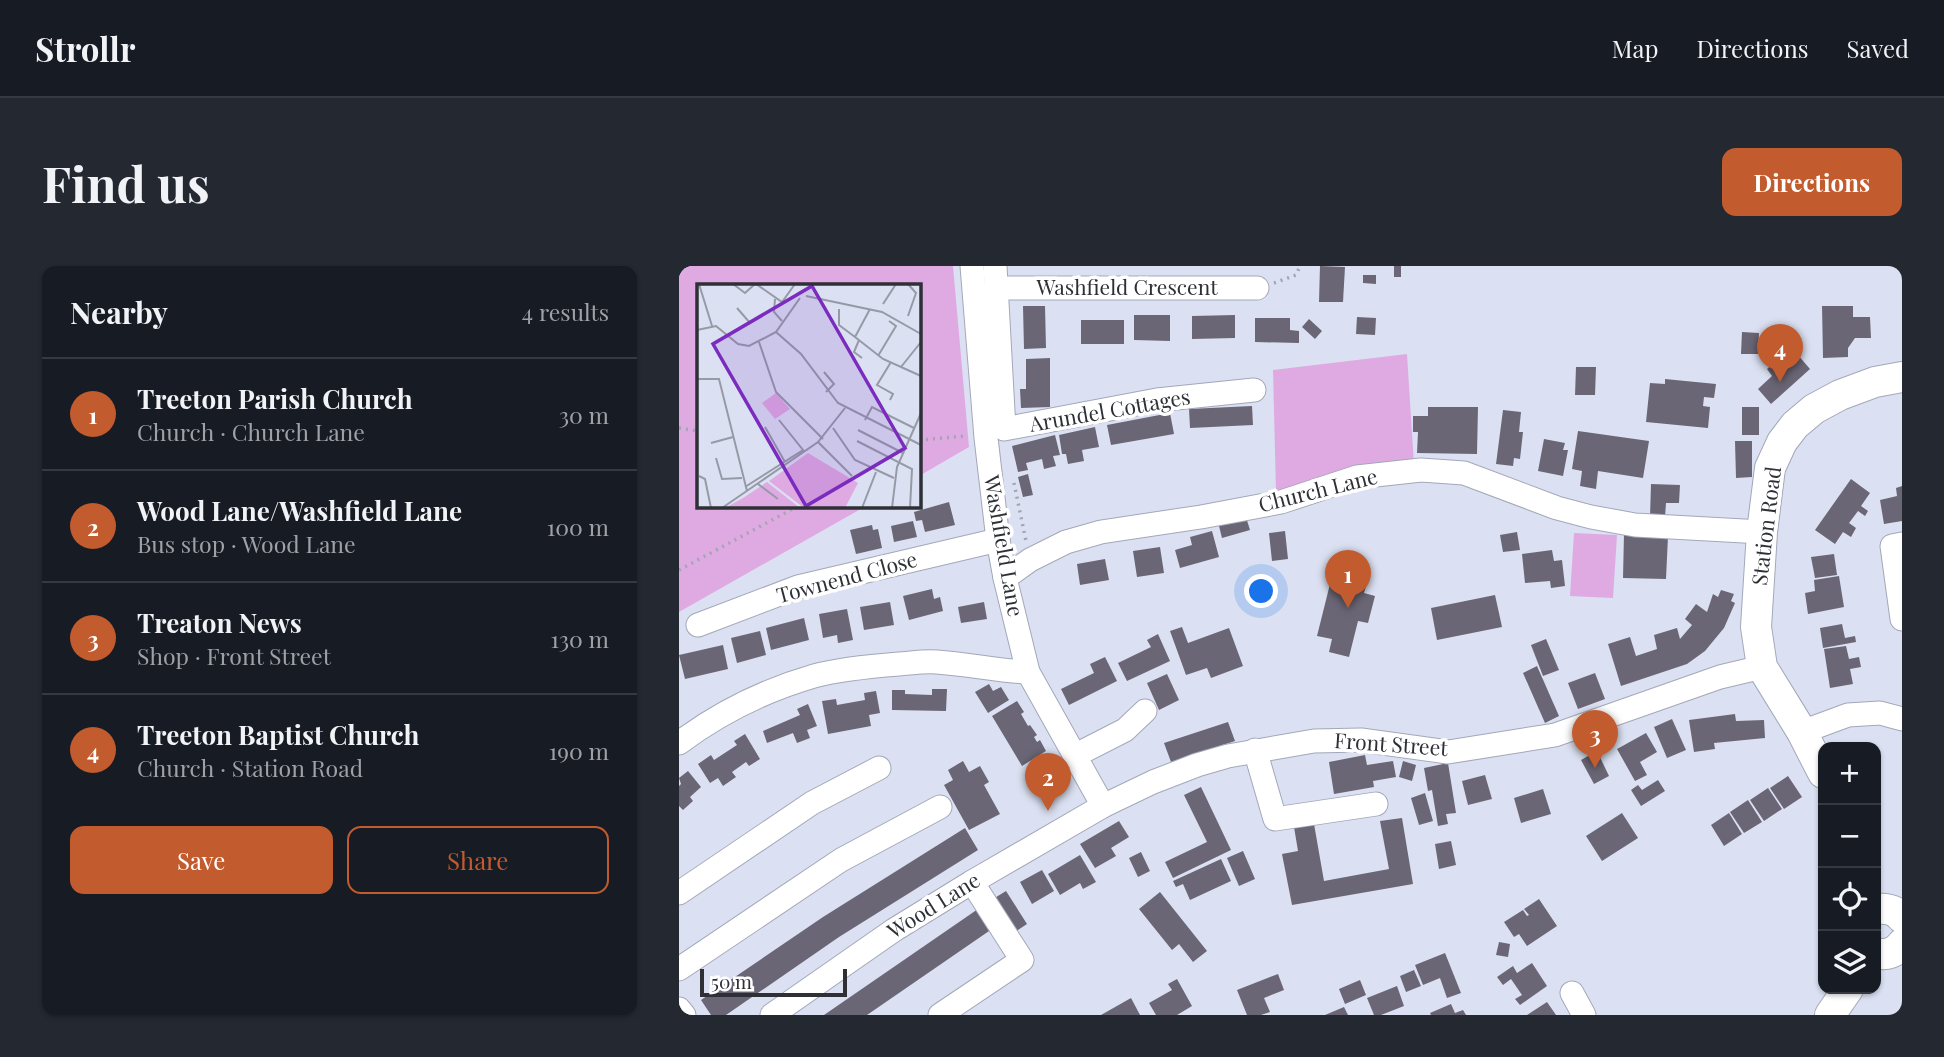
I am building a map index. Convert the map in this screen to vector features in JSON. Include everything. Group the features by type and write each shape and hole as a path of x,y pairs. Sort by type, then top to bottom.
{"main road":[{"name":"Station Road","path":"1762,667 1756,626 1762,532 1770,468 1782,442 1795,425 1840,395 1875,382 1902,377"},
{"path":"1762,667 1818,763"},
{"path":"1881,908 1893,910 1902,918"},
{"path":"1881,954 1893,953 1902,944"},
{"path":"1830,1015 1845,994"}],"street":[{"name":"Washfield Lane","path":"972,266 986,438 1005,578 1028,672 1103,806"},
{"name":"Washfield Crescent","path":"995,277 1257,288"},
{"name":"Arundel Cottages","path":"995,277 1004,429 1157,400 1255,390"},
{"name":"Church Lane","path":"1005,578 1030,560 1066,542 1101,532 1281,502 1357,477 1421,470 1464,473 1557,508 1635,525 1762,532"},
{"name":"Townend Close","path":"698,625 798,587 998,540"},
{"path":"1902,544 1892,546 1902,619"},
{"path":"679,743 737,706 815,676 883,665 936,662 1028,672"},
{"name":"Front Street","path":"1103,806 1197,765 1255,750 1314,741 1361,740 1448,752 1555,735 1720,677 1762,667"},
{"path":"1076,755 1125,730 1145,711"},
{"path":"1802,732 1848,715 1880,713 1902,719"},
{"path":"1255,750 1275,819 1376,804"},
{"path":"679,892 812,803 880,768"},
{"name":"Wood Lane","path":"772,1015 894,930 972,881 1103,806"},
{"path":"679,969 841,860 940,807"},
{"path":"940,1015 1021,960 972,881"},
{"path":"1572,993 1584,1015"},
{"path":"679,1009 684,1015"}],"path":[{"path":"1257,288 1296,275 1300,266"},
{"path":"679,428 697,431"},
{"path":"921,440 960,437"},
{"path":"1014,482 1030,560"},
{"path":"679,570 794,508"}],"shaded area":[{"path":"679,266 953,266 969,447 921,475 921,284 697,284 697,508 862,508 679,612"},
{"path":"1407,354 1414,465 1276,492 1273,370"},
{"path":"1574,533 1617,535 1613,598 1570,596"}],"building":[{"path":"1320,266 1345,267 1343,302 1319,302"},
{"path":"1394,266 1401,266 1401,277 1394,277"},
{"path":"1363,275 1376,275 1376,284 1363,283"},
{"path":"1023,306 1045,306 1046,348 1024,349"},
{"path":"1822,306 1853,306 1853,317 1870,317 1871,338 1855,338 1848,348 1848,357 1823,358"},
{"path":"1134,315 1170,315 1170,341 1134,340"},
{"path":"1235,315 1235,338 1192,339 1192,316"},
{"path":"1357,317 1376,318 1375,335 1356,334"},
{"path":"1255,318 1290,318 1290,330 1299,331 1299,343 1255,342"},
{"path":"1309,319 1322,331 1315,339 1302,327"},
{"path":"1081,320 1124,320 1124,344 1081,344"},
{"path":"1742,332 1759,333 1758,354 1741,354"},
{"path":"1791,347 1810,369 1771,404 1758,389 1772,376 1767,369"},
{"path":"1050,358 1050,407 1021,408 1020,389 1026,389 1026,359"},
{"path":"1576,367 1596,367 1595,395 1575,395"},
{"path":"1665,379 1716,384 1714,398 1704,397 1703,406 1710,407 1708,428 1646,422 1650,383 1665,384"},
{"path":"1252,406 1253,425 1190,428 1189,409"},
{"path":"1428,407 1478,407 1477,454 1417,453 1418,432 1413,432 1413,416 1428,416"},
{"path":"1742,407 1759,407 1759,435 1742,435"},
{"path":"1503,410 1521,412 1519,432 1523,432 1520,459 1514,458 1513,466 1496,464"},
{"path":"1170,413 1174,434 1111,445 1107,425"},
{"path":"1095,427 1099,447 1082,450 1084,461 1068,464 1066,454 1062,454 1059,435"},
{"path":"1578,431 1649,441 1643,478 1598,471 1596,489 1580,486 1582,471 1572,469"},
{"path":"1055,435 1060,455 1053,456 1056,466 1044,469 1042,459 1026,463 1028,470 1018,472 1012,446"},
{"path":"1544,439 1565,443 1563,450 1568,450 1563,476 1538,471"},
{"path":"1735,441 1752,441 1752,477 1736,478"},
{"path":"1028,474 1033,495 1023,497 1018,477"},
{"path":"1851,479 1870,493 1861,506 1868,511 1865,516 1858,511 1849,523 1856,528 1851,537 1843,532 1835,544 1815,530"},
{"path":"1651,484 1680,485 1679,503 1666,503 1665,517 1650,517"},
{"path":"1902,486 1902,521 1884,524 1880,500 1897,496 1896,488"},
{"path":"949,502 955,525 925,532 922,520 916,521 914,512"},
{"path":"1245,514 1250,530 1222,538 1218,522"},
{"path":"913,521 917,537 894,542 891,526"},
{"path":"872,525 873,530 878,529 882,548 856,554 850,530"},
{"path":"1212,531 1219,557 1180,568 1175,550 1192,545 1190,537"},
{"path":"1285,531 1288,559 1272,561 1269,533"},
{"path":"1517,532 1520,550 1503,552 1500,535"},
{"path":"1624,534 1668,536 1666,579 1623,578"},
{"path":"1160,547 1164,573 1137,577 1133,551"},
{"path":"1552,550 1554,561 1562,560 1565,586 1551,588 1550,581 1525,583 1522,554"},
{"path":"1834,554 1837,575 1815,578 1811,557"},
{"path":"1105,559 1109,580 1080,585 1077,564"},
{"path":"1333,572 1368,580 1364,593 1375,596 1368,623 1358,621 1349,657 1329,652 1332,639 1317,636"},
{"path":"1839,576 1844,607 1808,614 1805,593 1815,591 1814,580"},
{"path":"932,589 934,599 940,597 943,611 909,620 903,596"},
{"path":"1721,590 1734,594 1731,601 1735,603 1724,628 1705,651 1687,664 1621,686 1608,644 1630,637 1636,656 1657,649 1654,635 1677,628 1680,639 1692,625 1685,619 1696,604 1707,612 1713,594 1718,597"},
{"path":"1495,595 1502,627 1437,640 1431,608"},
{"path":"890,602 894,625 864,630 860,607"},
{"path":"984,602 987,619 961,623 958,607"},
{"path":"847,609 853,640 838,643 837,635 823,638 819,614"},
{"path":"804,618 809,640 771,650 766,628"},
{"path":"1842,624 1845,638 1855,636 1856,642 1823,648 1820,628"},
{"path":"1182,627 1188,643 1229,628 1243,666 1211,678 1207,668 1186,675 1170,631"},
{"path":"760,631 766,655 737,663 731,638"},
{"path":"1158,634 1170,661 1127,681 1118,663 1151,647 1147,640"},
{"path":"1546,639 1559,670 1543,676 1531,645"},
{"path":"723,645 728,669 685,679 679,655"},
{"path":"1846,646 1849,659 1859,657 1861,667 1850,669 1853,684 1830,688 1824,649"},
{"path":"1105,657 1117,681 1069,705 1061,689 1094,673 1090,664"},
{"path":"1537,666 1559,716 1545,723 1523,673"},
{"path":"1595,673 1605,699 1578,709 1568,683"},
{"path":"1167,674 1179,700 1159,710 1147,683"},
{"path":"989,684 993,691 1001,687 1009,700 988,713 975,692"},
{"path":"932,689 947,689 946,711 892,710 892,690 905,690 905,694 932,695"},
{"path":"876,691 880,713 869,715 871,726 828,734 822,701 836,699 837,705 865,700 864,693"},
{"path":"1017,701 1028,726 1030,725 1037,735 1034,737 1037,742 1040,740 1046,751 1022,766 992,716"},
{"path":"808,704 817,726 807,730 810,738 797,743 793,733 767,743 763,731 800,715 797,709"},
{"path":"1735,714 1736,721 1764,720 1765,738 1714,743 1715,749 1694,752 1689,720"},
{"path":"1672,719 1686,750 1667,758 1654,727"},
{"path":"1228,722 1235,741 1171,762 1164,743"},
{"path":"1646,733 1657,752 1640,762 1647,775 1635,781 1617,749"},
{"path":"745,734 760,759 749,766 746,762 732,772 736,777 723,786 718,778 710,783 698,764 711,755 714,760 737,745 734,741"},
{"path":"1597,751 1609,776 1594,784 1581,760"},
{"path":"1365,755 1367,765 1393,761 1396,777 1373,781 1374,787 1334,794 1329,762"},
{"path":"963,761 969,772 980,766 989,782 984,785 1000,814 969,830 944,785 953,780 948,770"},
{"path":"1403,761 1416,765 1412,781 1399,777"},
{"path":"1448,763 1456,813 1446,814 1448,824 1438,826 1432,790 1428,791 1424,768"},
{"path":"688,771 701,787 690,797 693,801 683,810 679,806 679,778"},
{"path":"1485,775 1492,799 1468,805 1462,781"},
{"path":"1788,776 1802,797 1784,809 1770,788"},
{"path":"1658,780 1665,791 1641,806 1631,790 1638,785 1642,790"},
{"path":"1201,787 1231,850 1173,878 1165,862 1207,842 1184,795"},
{"path":"1768,788 1782,809 1764,821 1750,800"},
{"path":"1543,789 1551,814 1521,823 1514,798"},
{"path":"1425,793 1433,821 1419,825 1411,798"},
{"path":"1748,800 1762,822 1744,833 1730,812"},
{"path":"1622,813 1638,838 1602,861 1586,836"},
{"path":"1729,813 1742,834 1724,846 1711,825"},
{"path":"1402,818 1413,884 1292,905 1282,854 1298,851 1294,827 1314,824 1324,881 1389,869 1380,821"},
{"path":"1119,821 1129,837 1111,848 1116,856 1095,868 1080,844"},
{"path":"965,828 978,850 839,937 726,1015 711,1015 701,1000 823,917"},
{"path":"1451,841 1456,865 1439,869 1435,844"},
{"path":"1243,851 1255,879 1239,886 1227,858"},
{"path":"1141,852 1150,871 1138,877 1129,858"},
{"path":"1080,855 1096,882 1083,889 1080,883 1060,895 1048,874"},
{"path":"1221,859 1231,881 1190,900 1183,884 1176,887 1173,881"},
{"path":"1042,870 1054,891 1032,904 1020,882"},
{"path":"1006,891 1027,924 1015,932 993,899"},
{"path":"1160,892 1207,951 1193,962 1179,944 1172,950 1139,909"},
{"path":"1539,899 1557,926 1527,946 1519,934 1514,937 1504,922 1523,910 1529,915 1524,909"},
{"path":"978,909 992,929 867,1015 824,1015"},
{"path":"1499,942 1510,944 1508,957 1496,955"},
{"path":"1445,953 1461,993 1447,998 1440,978 1423,985 1415,965"},
{"path":"1532,963 1547,986 1520,1005 1515,999 1522,995 1511,979 1503,985 1497,977 1513,966 1517,973"},
{"path":"1414,970 1421,986 1406,992 1400,976"},
{"path":"1278,974 1284,990 1264,998 1270,1012 1247,1015 1237,990"},
{"path":"1177,979 1192,1006 1177,1015 1156,1015 1149,1003 1172,990 1168,984"},
{"path":"1360,980 1366,995 1345,1004 1339,989"},
{"path":"1397,986 1404,1006 1374,1015 1367,998"},
{"path":"1131,998 1140,1015 1101,1015"},
{"path":"1547,1002 1556,1015 1527,1015"},
{"path":"1451,1004 1455,1013 1463,1010 1466,1015 1430,1013"},
{"path":"1344,1007 1348,1015 1325,1015"}],"place":[{"name":"Treeton Baptist Church","path":"1780,382"},
{"name":"Treeton Parish Church","path":"1348,608"},
{"name":"Treaton News","path":"1595,768"},
{"name":"Wood Lane/Washfield Lane","path":"1048,811"}]}
